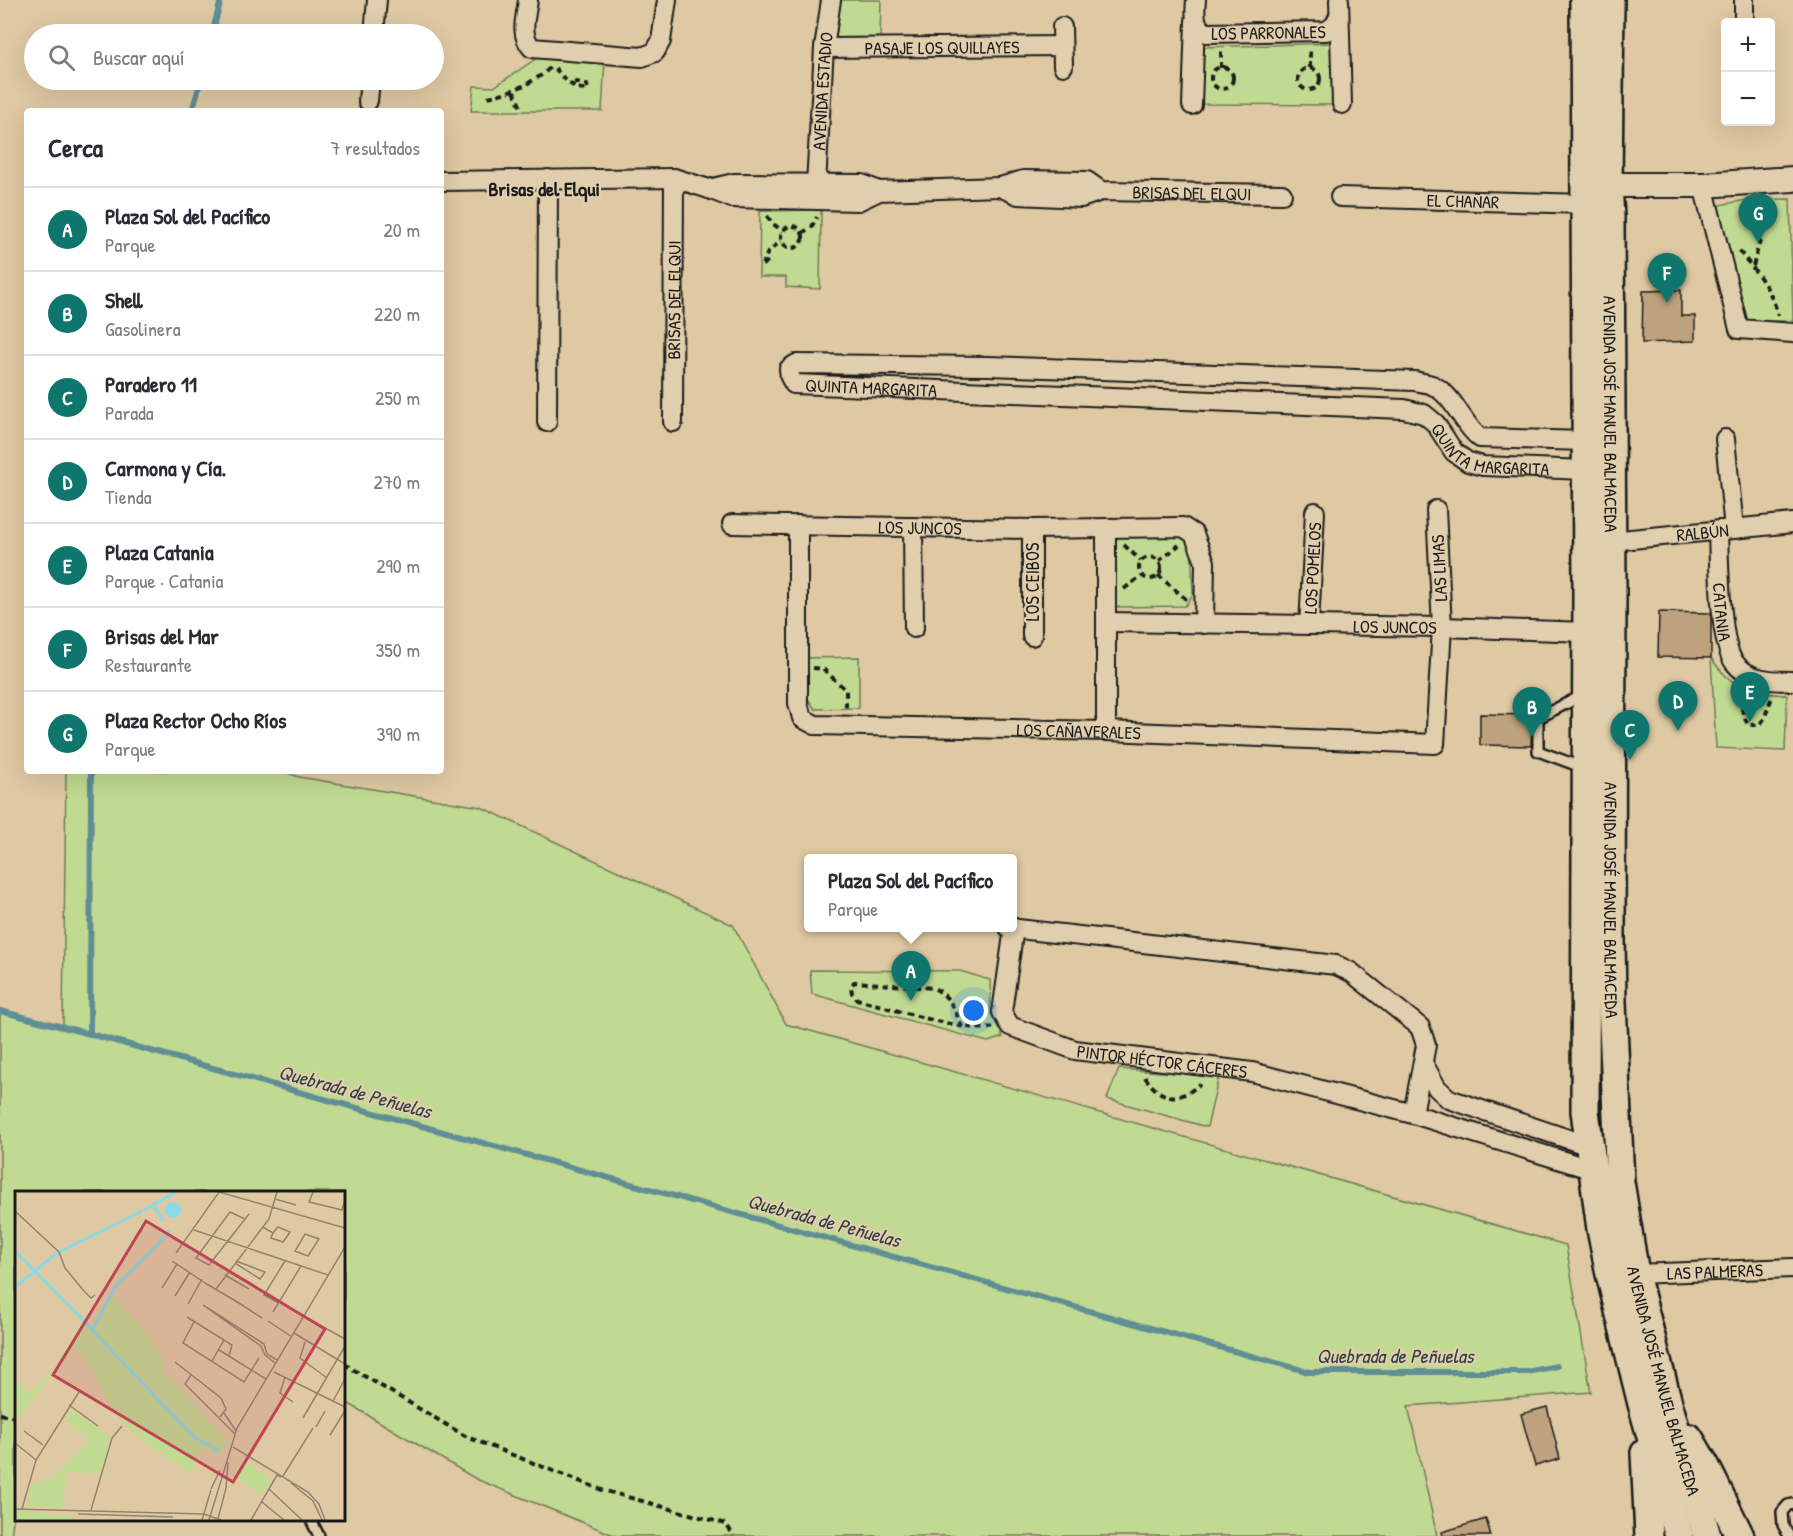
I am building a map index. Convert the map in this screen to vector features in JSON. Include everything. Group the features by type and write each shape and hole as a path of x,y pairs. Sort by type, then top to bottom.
{"main road":[{"name":"AVENIDA JOSÉ MANUEL BALMACEDA","path":"1584,0 1587,693 1585,1111 1601,1228 1610,1274 1655,1404 1707,1536"},
{"name":"AVENIDA JOSÉ MANUEL BALMACEDA","path":"1610,0 1608,185 1610,217 1612,1002 1620,1182 1655,1404 1680,1536"},
{"path":"1649,1536 1655,1404"},
{"path":"1655,1404 1705,1465 1740,1536"}],"street":[{"path":"375,24 377,0"},
{"path":"528,0 525,40 532,48 556,58 642,57 655,52 661,41 667,0"},
{"name":"AVENIDA ESTADIO","path":"816,184 824,48 831,0"},
{"name":"LOS PARRONALES","path":"1192,105 1196,0"},
{"path":"1744,0 1744,18"},
{"path":"1339,8 1341,104"},
{"name":"LOS PARRONALES","path":"1195,21 1201,30 1207,33 1326,32 1334,26 1339,8"},
{"path":"1062,27 1063,66"},
{"name":"PASAJE LOS QUILLAYES","path":"824,48 1062,46"},
{"path":"368,101 369,90"},
{"path":"1584,153 1587,166 1593,176 1608,185 1703,185 1785,179"},
{"name":"BRISAS DEL ELQUI","path":"673,422 674,178"},
{"name":"BRISAS DEL ELQUI","path":"444,181 674,178 732,198 858,201 879,191 1000,187 1023,180 1087,181 1101,191 1282,194"},
{"path":"547,422 548,179"},
{"name":"BRISAS DEL ELQUI","path":"709,189 734,183 862,184 879,191"},
{"path":"1703,185 1739,329 1791,333"},
{"name":"EL CHAÑAR","path":"1340,197 1586,204"},
{"name":"QUINTA MARGARITA","path":"1585,441 1480,438 1471,431 1444,393 1432,385 1415,381 987,366 796,364 789,369 794,384 1404,409 1424,414 1435,423 1454,452 1468,462 1483,466 1586,470"},
{"path":"985,392 987,366"},
{"path":"1150,399 1152,371"},
{"path":"1334,406 1336,378"},
{"name":"CATANIA","path":"1725,440 1725,640 1734,663 1743,671 1758,678 1785,681"},
{"name":"LAS LIMAS","path":"1436,510 1442,627"},
{"name":"LOS POMELOS","path":"1309,625 1315,513"},
{"name":"LOS JUNCOS","path":"732,524 1032,529 1183,527 1194,534 1205,562 1204,619"},
{"name":"RALBÚN","path":"1611,541 1793,524"},
{"name":"LOS CAÑAVERALES","path":"798,525 798,704 802,718 815,725 1106,731 1435,744 1442,627"},
{"path":"913,527 914,628"},
{"path":"1106,528 1106,731"},
{"name":"LOS CEIBOS","path":"1032,529 1032,636"},
{"name":"LOS JUNCOS","path":"1107,622 1204,619 1309,625 1586,632"},
{"path":"1017,929 1336,965 1351,972 1420,1027 1426,1044 1413,1114"},
{"path":"1008,1022 1002,1012 1012,932"},
{"name":"PINTOR HÉCTOR CÁCERES","path":"1008,1022 1010,1026 1075,1050 1252,1072 1591,1158"},
{"path":"1423,1063 1437,1088 1449,1099 1591,1158"},
{"name":"LAS PALMERAS","path":"1635,1274 1793,1268"}],"lane":[{"path":"1586,769 1538,751 1538,718 1587,693"},
{"path":"1789,1536 1783,1525 1782,1512 1793,1504"},
{"path":"311,1521 318,1536"}],"path":[{"path":"488,97 514,91 543,75 556,58 569,83"},
{"path":"1220,68 1227,69 1233,77 1231,84 1223,89 1216,87 1211,79 1213,72 1220,68"},
{"path":"1306,68 1314,69 1319,74 1318,84 1313,89 1303,88 1298,80 1300,72 1306,68"},
{"path":"514,91 521,108"},
{"path":"1752,267 1785,179"},
{"path":"796,227 802,233 802,240 796,247 789,248 782,241 781,234 785,228 796,227"},
{"path":"764,265 763,262 768,252 782,241"},
{"path":"1738,250 1773,297 1778,316 1791,333"},
{"path":"1146,557 1156,559 1161,568 1158,575 1152,579 1144,578 1138,569 1140,562 1146,557"},
{"path":"1158,575 1204,619"},
{"path":"798,665 823,669 846,690 846,726"},
{"path":"1737,666 1742,707 1748,725 1759,725 1785,681"},
{"path":"962,1027 948,998 933,988 854,982 851,987 857,999 962,1027 986,1030 1008,1022"},
{"path":"1141,1058 1146,1077 1155,1091 1170,1098 1187,1094 1199,1085 1209,1066"},
{"path":"345,1365 467,1437 602,1490 726,1524 734,1536"},
{"path":"0,1414 15,1417"}],"green space":[{"path":"841,0 881,0 880,38 835,42"},
{"path":"1336,43 1336,105 1200,104 1202,47"},
{"path":"540,56 605,60 602,111 471,111 474,86 494,87"},
{"path":"1790,199 1793,321 1743,321 1714,206 1746,200"},
{"path":"821,210 820,289 786,287 786,277 759,277 760,211"},
{"path":"1119,534 1181,535 1191,543 1193,594 1185,606 1116,607 1109,595 1111,541"},
{"path":"859,657 859,708 815,709 808,699 807,658"},
{"path":"1711,658 1727,677 1743,688 1787,695 1785,751 1716,748"},
{"name":"Quebrada de Peñuelas","path":"66,774 290,774 481,807 733,925 786,1024 1566,1245 1591,1392 1408,1406 1437,1536 616,1536 476,1479 345,1402 345,1191 15,1191 15,1507 11,1536 0,1536 0,1011 63,1026"},
{"path":"810,970 960,971 990,980 991,1014 1003,1037 988,1042 812,994"},
{"path":"1119,1069 1219,1076 1207,1127 1107,1099"}],"building":[{"path":"1681,290 1681,316 1695,316 1695,341 1642,343 1643,291"},
{"path":"1659,612 1711,613 1711,658 1658,657"},
{"path":"1480,714 1532,715 1531,746 1480,745"},
{"path":"1547,1407 1560,1459 1535,1466 1521,1414"},
{"path":"1486,1519 1491,1536 1443,1536 1442,1532"}],"waterway":[{"name":"Quebrada de Peñuelas","path":"215,24 221,0"},
{"name":"Quebrada de Peñuelas","path":"193,108 198,90"},
{"name":"Quebrada de Peñuelas","path":"91,774 90,1034 1309,1372 1527,1372 1557,1366"},
{"name":"Quebrada de Peñuelas","path":"0,1011 90,1034"}],"place":[{"name":"Plaza Rector Ocho Ríos","path":"1758,243"},
{"name":"Brisas del Mar","path":"1667,303"},
{"name":"Plaza Catania","path":"1750,722"},
{"name":"Carmona y Cía.","path":"1678,731"},
{"name":"Shell","path":"1532,737"},
{"name":"Paradero 11","path":"1630,760"},
{"name":"Plaza Sol del Pacífico","path":"911,1001"}],"district":[{"name":"Brisas del Elqui","path":"544,188"}]}
